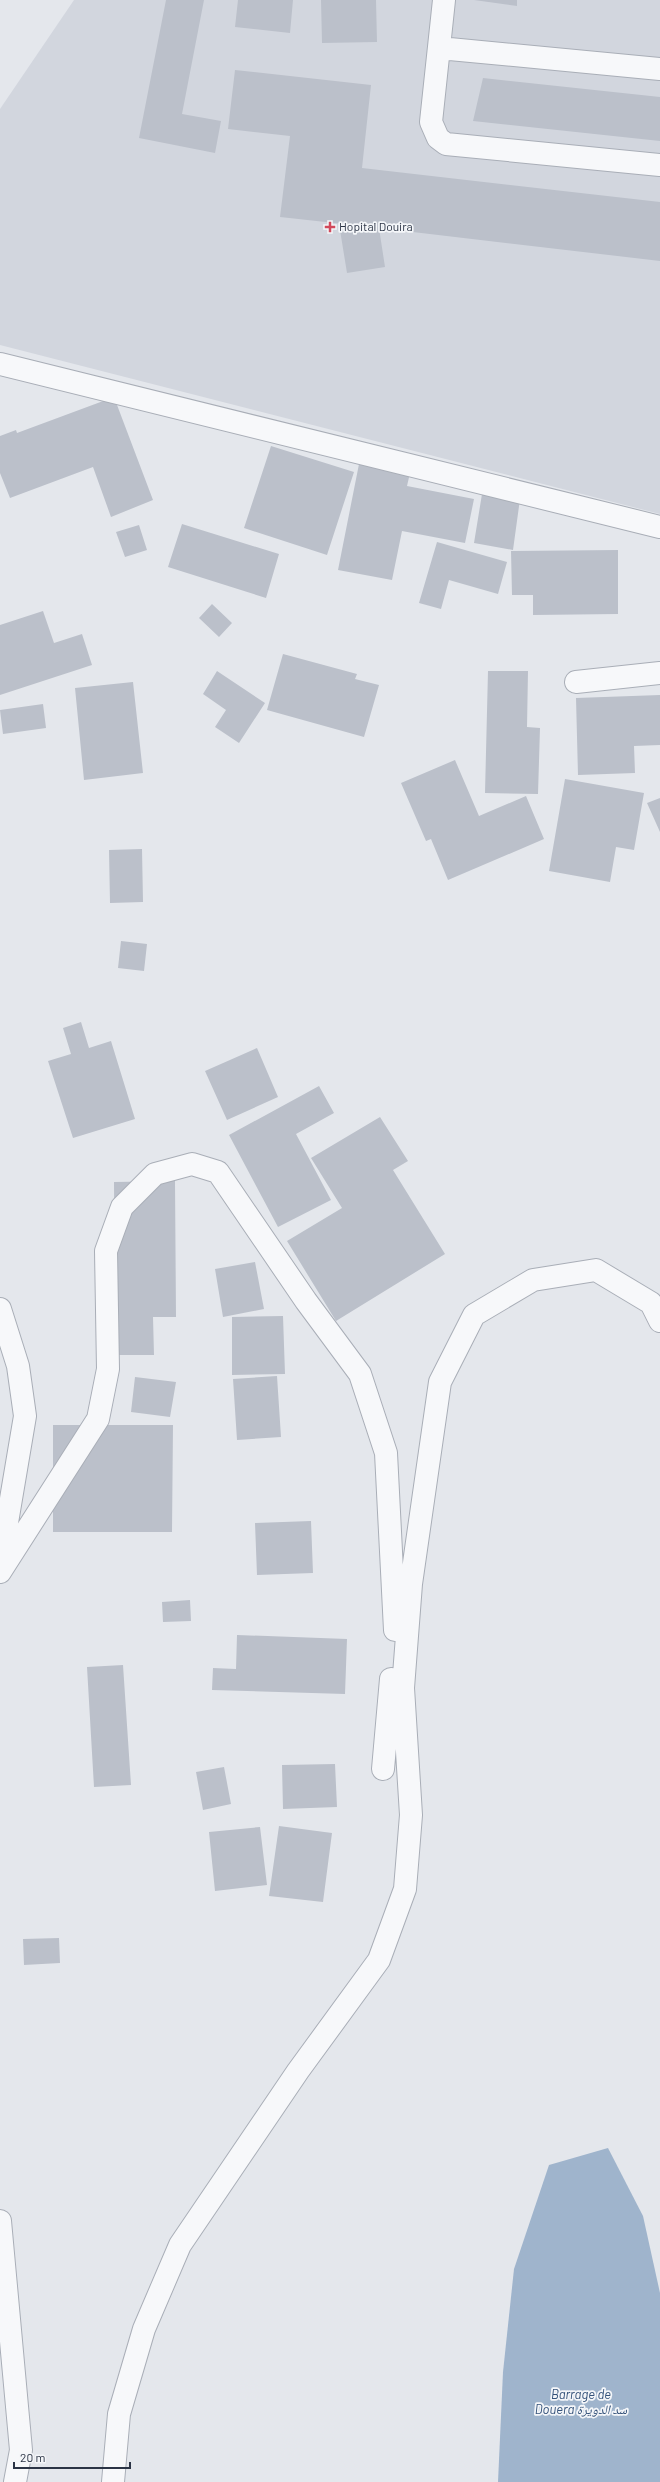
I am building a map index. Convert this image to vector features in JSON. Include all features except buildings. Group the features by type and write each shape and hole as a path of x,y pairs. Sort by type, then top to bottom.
{"street":[{"path":"444,0 431,122 438,138 446,144 660,164"},
{"path":"439,48 660,69"},
{"path":"0,364 660,527"},
{"path":"576,682 660,673"},
{"path":"0,1572 98,1419 108,1369 106,1251 122,1207 155,1174 192,1164 218,1172 306,1301 360,1374 386,1453 396,1626 383,1769"},
{"path":"113,2482 118,2414 144,2329 180,2246 298,2071 379,1960 405,1889 411,1815 403,1688 411,1584 440,1382 474,1315 533,1280 596,1270 651,1303 660,1321"},
{"path":"0,1309 18,1366 25,1416 0,1565"},
{"path":"0,2221 21,2450 15,2482"}],"shaded area":[{"name":"Hopital Douira","path":"74,0 660,0 660,514 0,345 0,109"}],"water":[{"name":"Barrage de Douera سد الدويرة","path":"608,2148 643,2216 660,2293 660,2482 498,2482 503,2372 514,2269 549,2165"}],"place":[{"name":"Hopital Douira","path":"330,227"}]}
